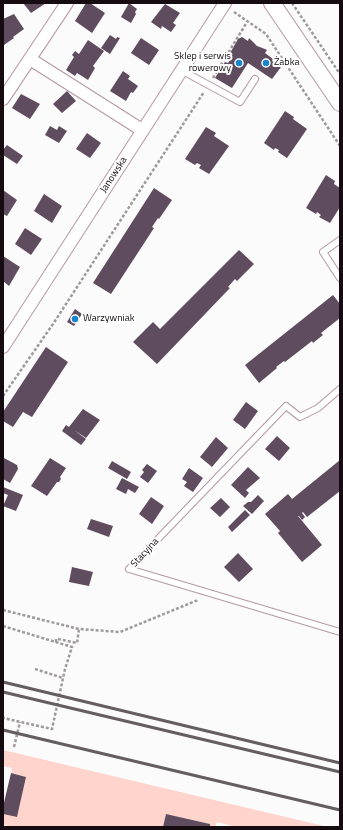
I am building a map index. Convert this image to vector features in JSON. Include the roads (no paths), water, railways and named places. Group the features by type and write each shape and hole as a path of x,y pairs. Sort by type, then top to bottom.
{"main road":[{"path":"272,3 340,103"}],"street":[{"path":"3,99 67,3"},
{"name":"Janowska","path":"3,347 224,4"},
{"path":"30,59 142,130"}],"lane":[{"path":"181,70 240,102 255,79"},
{"path":"340,240 323,252 340,278"},
{"name":"Stacyjna","path":"340,389 318,408 300,417 286,406 129,569 340,632"}],"railway":[{"path":"3,682 340,763"},
{"path":"3,692 340,772"},
{"path":"3,730 340,810"}],"place":[{"name":"Sklep i serwis rowerowy","path":"239,63"},
{"name":"Żabka","path":"266,63"},
{"name":"Warzywniak","path":"75,319"}]}
